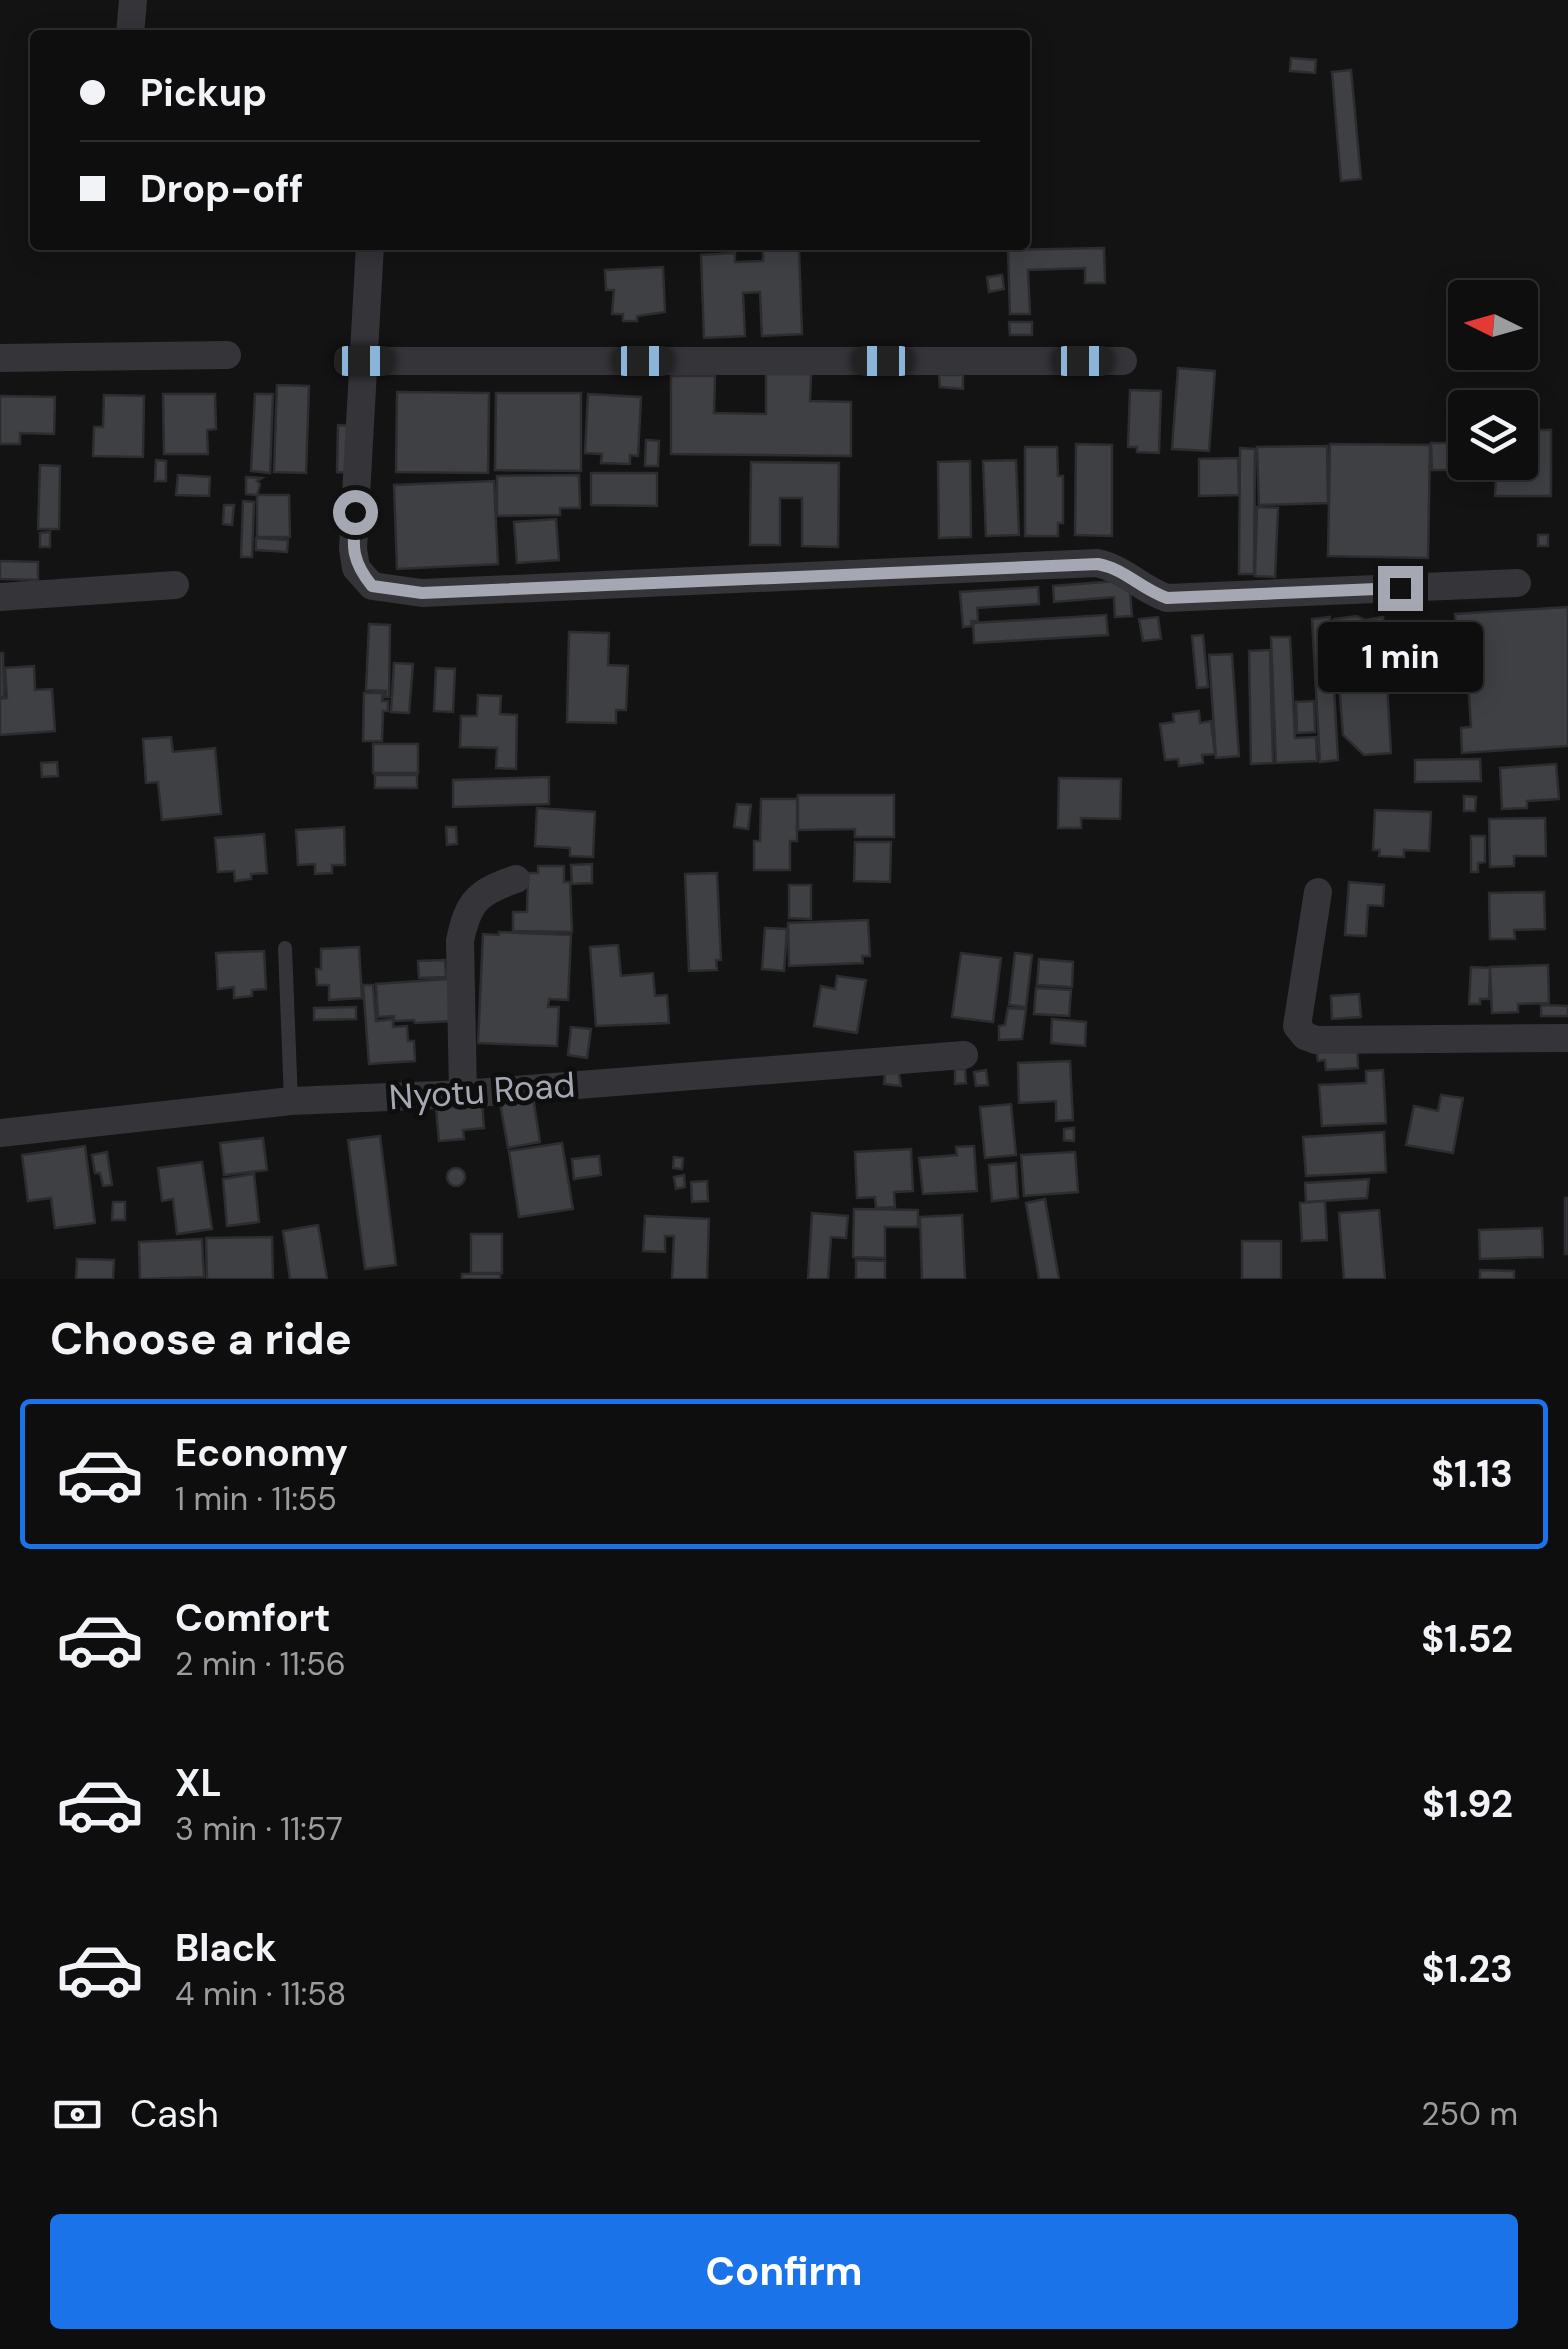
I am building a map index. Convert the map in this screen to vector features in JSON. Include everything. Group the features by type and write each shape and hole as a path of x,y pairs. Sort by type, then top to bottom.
{"street":[{"path":"130,30 133,0"},
{"path":"370,250 353,550 356,568 372,586 422,593 1098,564 1116,567 1150,592 1167,598 1517,583"},
{"path":"0,358 227,355"},
{"path":"364,361 1123,361"},
{"path":"0,596 175,585"},
{"path":"464,1094 460,941 464,920 475,898 516,878"},
{"path":"1318,892 1298,1026 1305,1036 1316,1040 1568,1038"},
{"name":"Nyotu Road","path":"0,1133 292,1101 464,1094 964,1055"}],"lane":[{"path":"284,948 292,1101"}],"building":[{"path":"1291,58 1316,60 1315,73 1290,71"},
{"path":"1351,70 1361,179 1341,181 1332,72"},
{"path":"1104,248 1105,283 1085,283 1085,268 1028,270 1030,314 1010,314 1008,250"},
{"path":"763,250 799,250 802,334 762,336 760,292 743,293 745,336 704,338 701,255 735,253 735,262 763,261"},
{"path":"663,267 665,312 637,316 637,321 623,321 623,314 612,314 614,290 606,290 605,270"},
{"path":"1002,275 1004,289 989,292 987,277"},
{"path":"1009,322 1032,322 1032,335 1010,335"},
{"path":"1178,368 1215,371 1209,451 1172,449"},
{"path":"766,374 811,374 810,401 851,402 851,456 671,454 671,376 715,376 714,413 766,414"},
{"path":"939,375 963,375 963,389 940,387"},
{"path":"277,385 309,386 306,473 274,472"},
{"path":"1130,390 1161,391 1159,453 1137,452 1137,447 1128,447"},
{"path":"397,392 489,393 488,473 396,472"},
{"path":"496,393 581,393 581,471 495,470"},
{"path":"163,394 215,394 216,429 207,430 208,454 164,454"},
{"path":"255,394 273,394 270,473 251,471"},
{"path":"588,394 641,397 638,456 630,455 630,464 601,463 602,454 585,453"},
{"path":"104,395 144,396 143,457 93,456 94,427 103,427"},
{"path":"0,396 55,397 54,434 20,433 20,444 0,444"},
{"path":"338,425 354,426 353,473 337,472"},
{"path":"1538,430 1551,430 1551,496 1495,496 1496,480 1538,480"},
{"path":"646,440 659,441 658,466 645,466"},
{"path":"1431,443 1448,443 1448,470 1432,470"},
{"path":"1076,444 1112,445 1112,536 1075,535"},
{"path":"1330,444 1430,445 1428,558 1328,556"},
{"path":"1327,446 1328,503 1259,505 1257,447"},
{"path":"1025,447 1057,447 1058,476 1063,476 1063,523 1058,523 1058,536 1025,536"},
{"path":"1240,448 1255,449 1254,574 1239,574"},
{"path":"1238,458 1239,495 1199,496 1199,459"},
{"path":"156,460 166,461 166,481 155,481"},
{"path":"1016,460 1019,535 986,536 983,461"},
{"path":"970,461 971,537 939,538 938,462"},
{"path":"751,462 839,463 838,547 802,546 802,498 780,498 780,545 750,545"},
{"path":"40,465 60,466 59,529 38,529"},
{"path":"591,473 657,473 657,506 591,505"},
{"path":"178,475 210,477 209,496 176,495"},
{"path":"579,475 580,508 560,508 560,515 497,516 497,476"},
{"path":"246,477 262,478 257,481 257,495 246,494"},
{"path":"494,481 498,564 397,569 394,485"},
{"path":"257,495 289,495 290,537 257,537"},
{"path":"243,501 254,502 252,557 241,557"},
{"path":"224,505 234,505 232,525 223,524"},
{"path":"1257,507 1278,508 1275,577 1255,576"},
{"path":"556,519 559,560 517,563 514,522"},
{"path":"50,532 50,547 40,547 40,533"},
{"path":"1538,535 1548,535 1548,546 1538,546"},
{"path":"256,538 288,540 287,552 256,550"},
{"path":"0,561 38,562 38,580 0,579"},
{"path":"1129,580 1132,616 1115,617 1114,597 1054,602 1053,586"},
{"path":"1038,587 1039,604 977,608 978,621 963,627 960,592"},
{"path":"1568,607 1568,746 1462,753 1461,728 1471,727 1466,644 1457,645 1455,614"},
{"path":"1106,615 1108,635 974,643 973,623"},
{"path":"1357,616 1365,620 1383,617 1391,753 1364,755 1343,735 1334,619"},
{"path":"1158,617 1161,639 1143,641 1139,619"},
{"path":"1330,617 1338,760 1320,762 1312,619"},
{"path":"369,624 390,625 389,697 385,697 386,691 366,690"},
{"path":"569,632 609,633 608,665 628,666 626,710 616,710 616,723 567,722"},
{"path":"1203,635 1208,687 1197,688 1192,636"},
{"path":"1271,637 1290,637 1295,738 1316,737 1317,761 1276,763"},
{"path":"1270,650 1273,763 1251,764 1249,651"},
{"path":"3,653 4,697 0,697"},
{"path":"1232,654 1239,756 1216,758 1209,655"},
{"path":"394,663 413,664 409,713 391,712"},
{"path":"34,666 35,690 52,689 55,731 0,735 0,699 7,698 5,668"},
{"path":"436,668 455,669 453,712 434,711"},
{"path":"364,693 383,693 382,701 388,701 388,711 383,711 382,741 363,741"},
{"path":"478,695 501,696 500,714 517,715 516,769 496,768 497,748 460,747 461,716 477,716"},
{"path":"1314,701 1315,732 1297,733 1296,702"},
{"path":"1199,711 1200,723 1211,721 1215,754 1202,755 1203,763 1179,766 1178,759 1165,760 1160,724 1174,722 1173,714"},
{"path":"171,737 173,752 215,748 221,814 162,820 158,782 146,783 143,739"},
{"path":"373,744 418,744 418,773 373,773"},
{"path":"1480,759 1481,781 1415,782 1415,760"},
{"path":"57,762 58,776 42,777 41,763"},
{"path":"1556,764 1559,799 1527,801 1527,808 1502,809 1500,768"},
{"path":"375,775 417,775 417,788 375,788"},
{"path":"549,777 549,804 453,807 453,780"},
{"path":"1059,778 1121,779 1120,819 1081,818 1081,828 1058,828"},
{"path":"798,795 894,795 894,837 855,837 855,829 798,830"},
{"path":"1464,796 1476,797 1475,811 1464,811"},
{"path":"761,799 797,799 797,841 790,841 790,870 754,870 754,841 760,841"},
{"path":"737,804 751,805 748,829 734,827"},
{"path":"537,808 595,812 593,857 570,856 570,848 535,846"},
{"path":"1375,810 1431,812 1429,851 1404,850 1404,857 1379,856 1380,850 1373,850"},
{"path":"1545,818 1546,856 1514,856 1514,866 1490,867 1489,819"},
{"path":"344,827 345,865 332,865 332,873 315,874 315,864 298,865 296,830"},
{"path":"446,827 456,827 457,844 447,845"},
{"path":"264,834 267,873 235,881 234,871 218,872 215,838"},
{"path":"1471,836 1485,836 1485,862 1478,863 1478,872 1471,872"},
{"path":"855,842 891,842 890,882 854,881"},
{"path":"592,864 592,883 572,884 571,865"},
{"path":"538,866 564,866 564,882 570,882 572,932 513,931 513,912 527,912 528,873 538,873"},
{"path":"717,873 721,960 716,960 717,970 689,971 685,874"},
{"path":"1349,882 1384,885 1383,906 1368,905 1366,936 1345,935"},
{"path":"789,885 811,885 811,919 789,918"},
{"path":"1544,892 1545,929 1514,930 1515,939 1490,939 1489,893"},
{"path":"868,920 870,956 862,956 863,963 789,966 788,923"},
{"path":"765,928 787,929 784,971 762,969"},
{"path":"483,934 571,935 568,1000 549,999 548,1007 559,1007 557,1046 478,1043"},
{"path":"618,945 621,976 653,973 655,996 667,995 669,1023 596,1026 590,947"},
{"path":"359,947 362,998 329,1000 329,985 317,985 321,949"},
{"path":"264,951 266,989 234,998 234,987 218,989 216,953"},
{"path":"961,953 1001,958 993,1022 952,1017"},
{"path":"1015,953 1032,955 1026,1007 1009,1005"},
{"path":"1039,959 1073,962 1072,987 1037,985"},
{"path":"445,960 446,977 419,978 418,961"},
{"path":"1548,965 1549,1003 1518,1004 1518,1012 1492,1013 1490,967"},
{"path":"1471,967 1490,968 1489,999 1480,999 1480,1004 1469,1004"},
{"path":"837,976 866,980 857,1033 814,1026 821,986 835,989"},
{"path":"449,979 452,1021 415,1023 394,1021 394,1016 378,1017 376,984"},
{"path":"363,985 373,985 376,1021 393,1019 393,1027 407,1026 408,1041 414,1041 415,1061 369,1064"},
{"path":"1036,988 1071,990 1069,1016 1034,1014"},
{"path":"1359,994 1361,1017 1332,1019 1331,996"},
{"path":"1541,1005 1568,1006 1568,1016 1541,1016"},
{"path":"356,1007 356,1019 314,1020 314,1008"},
{"path":"1008,1008 1026,1009 1022,1039 999,1040 999,1026 1005,1025"},
{"path":"1052,1019 1086,1022 1085,1046 1051,1043"},
{"path":"571,1027 591,1029 587,1058 568,1055"},
{"path":"1357,1044 1358,1068 1326,1070 1325,1060 1318,1061 1316,1047"},
{"path":"1070,1061 1073,1120 1056,1121 1056,1101 1019,1103 1018,1063"},
{"path":"886,1067 898,1069 901,1086 884,1084"},
{"path":"955,1069 965,1069 966,1083 955,1084"},
{"path":"986,1070 988,1085 976,1086 974,1072"},
{"path":"1383,1070 1386,1123 1322,1126 1319,1085 1366,1083 1366,1071"},
{"path":"1441,1095 1463,1098 1453,1153 1406,1145 1414,1106 1438,1111"},
{"path":"533,1097 540,1142 508,1148 500,1103"},
{"path":"482,1102 484,1128 463,1130 464,1139 439,1141 436,1107"},
{"path":"1011,1104 1016,1155 985,1158 980,1107"},
{"path":"1074,1128 1074,1141 1064,1140 1064,1129"},
{"path":"1384,1132 1386,1172 1306,1176 1303,1137"},
{"path":"380,1136 396,1265 365,1269 348,1140"},
{"path":"263,1138 267,1170 224,1175 220,1143"},
{"path":"562,1143 573,1209 519,1217 509,1151"},
{"path":"85,1146 95,1223 55,1228 51,1198 28,1201 22,1155"},
{"path":"974,1146 977,1191 923,1194 919,1158 957,1155 956,1147"},
{"path":"911,1149 913,1191 894,1192 895,1207 876,1208 875,1197 857,1198 855,1152"},
{"path":"107,1152 112,1185 103,1186 100,1173 95,1173 92,1155"},
{"path":"1075,1152 1078,1192 1024,1196 1021,1155"},
{"path":"599,1156 601,1175 574,1179 572,1159"},
{"path":"674,1157 683,1158 682,1169 673,1168"},
{"path":"202,1162 212,1229 177,1234 173,1199 162,1201 158,1168"},
{"path":"1016,1163 1018,1198 992,1201 989,1165"},
{"path":"456,1168 465,1177 456,1186 447,1177"},
{"path":"254,1174 259,1222 227,1226 223,1179"},
{"path":"684,1175 685,1187 676,1189 674,1177"},
{"path":"1369,1179 1367,1198 1306,1202 1305,1183"},
{"path":"707,1181 708,1201 692,1202 691,1182"},
{"path":"1568,1198 1568,1254 1565,1254"},
{"path":"1045,1199 1059,1279 1039,1279 1026,1203"},
{"path":"1325,1201 1327,1240 1302,1241 1300,1203"},
{"path":"113,1202 125,1202 125,1220 112,1220"},
{"path":"854,1209 918,1210 918,1227 885,1227 885,1258 853,1257"},
{"path":"1379,1210 1385,1279 1344,1279 1339,1213"},
{"path":"812,1213 848,1216 846,1238 831,1237 828,1279 808,1279"},
{"path":"962,1215 965,1279 922,1279 920,1217"},
{"path":"645,1216 709,1219 707,1279 672,1279 674,1236 665,1236 665,1252 643,1251"},
{"path":"318,1225 327,1279 290,1279 283,1231"},
{"path":"1542,1228 1543,1257 1480,1259 1479,1230"},
{"path":"471,1234 502,1234 502,1273 471,1273"},
{"path":"272,1237 273,1279 207,1279 206,1238"},
{"path":"202,1239 204,1277 140,1279 139,1242"},
{"path":"1242,1241 1281,1241 1281,1279 1242,1279"},
{"path":"77,1259 114,1260 113,1279 76,1279"},
{"path":"856,1260 885,1261 885,1279 856,1279"},
{"path":"1480,1270 1514,1271 1514,1279 1480,1279"},
{"path":"462,1274 500,1274 500,1279 462,1279"}],"route":[{"path":"355,512 356,568 372,586 422,593 1098,564 1116,567 1150,592 1167,598 1400,588"}]}
